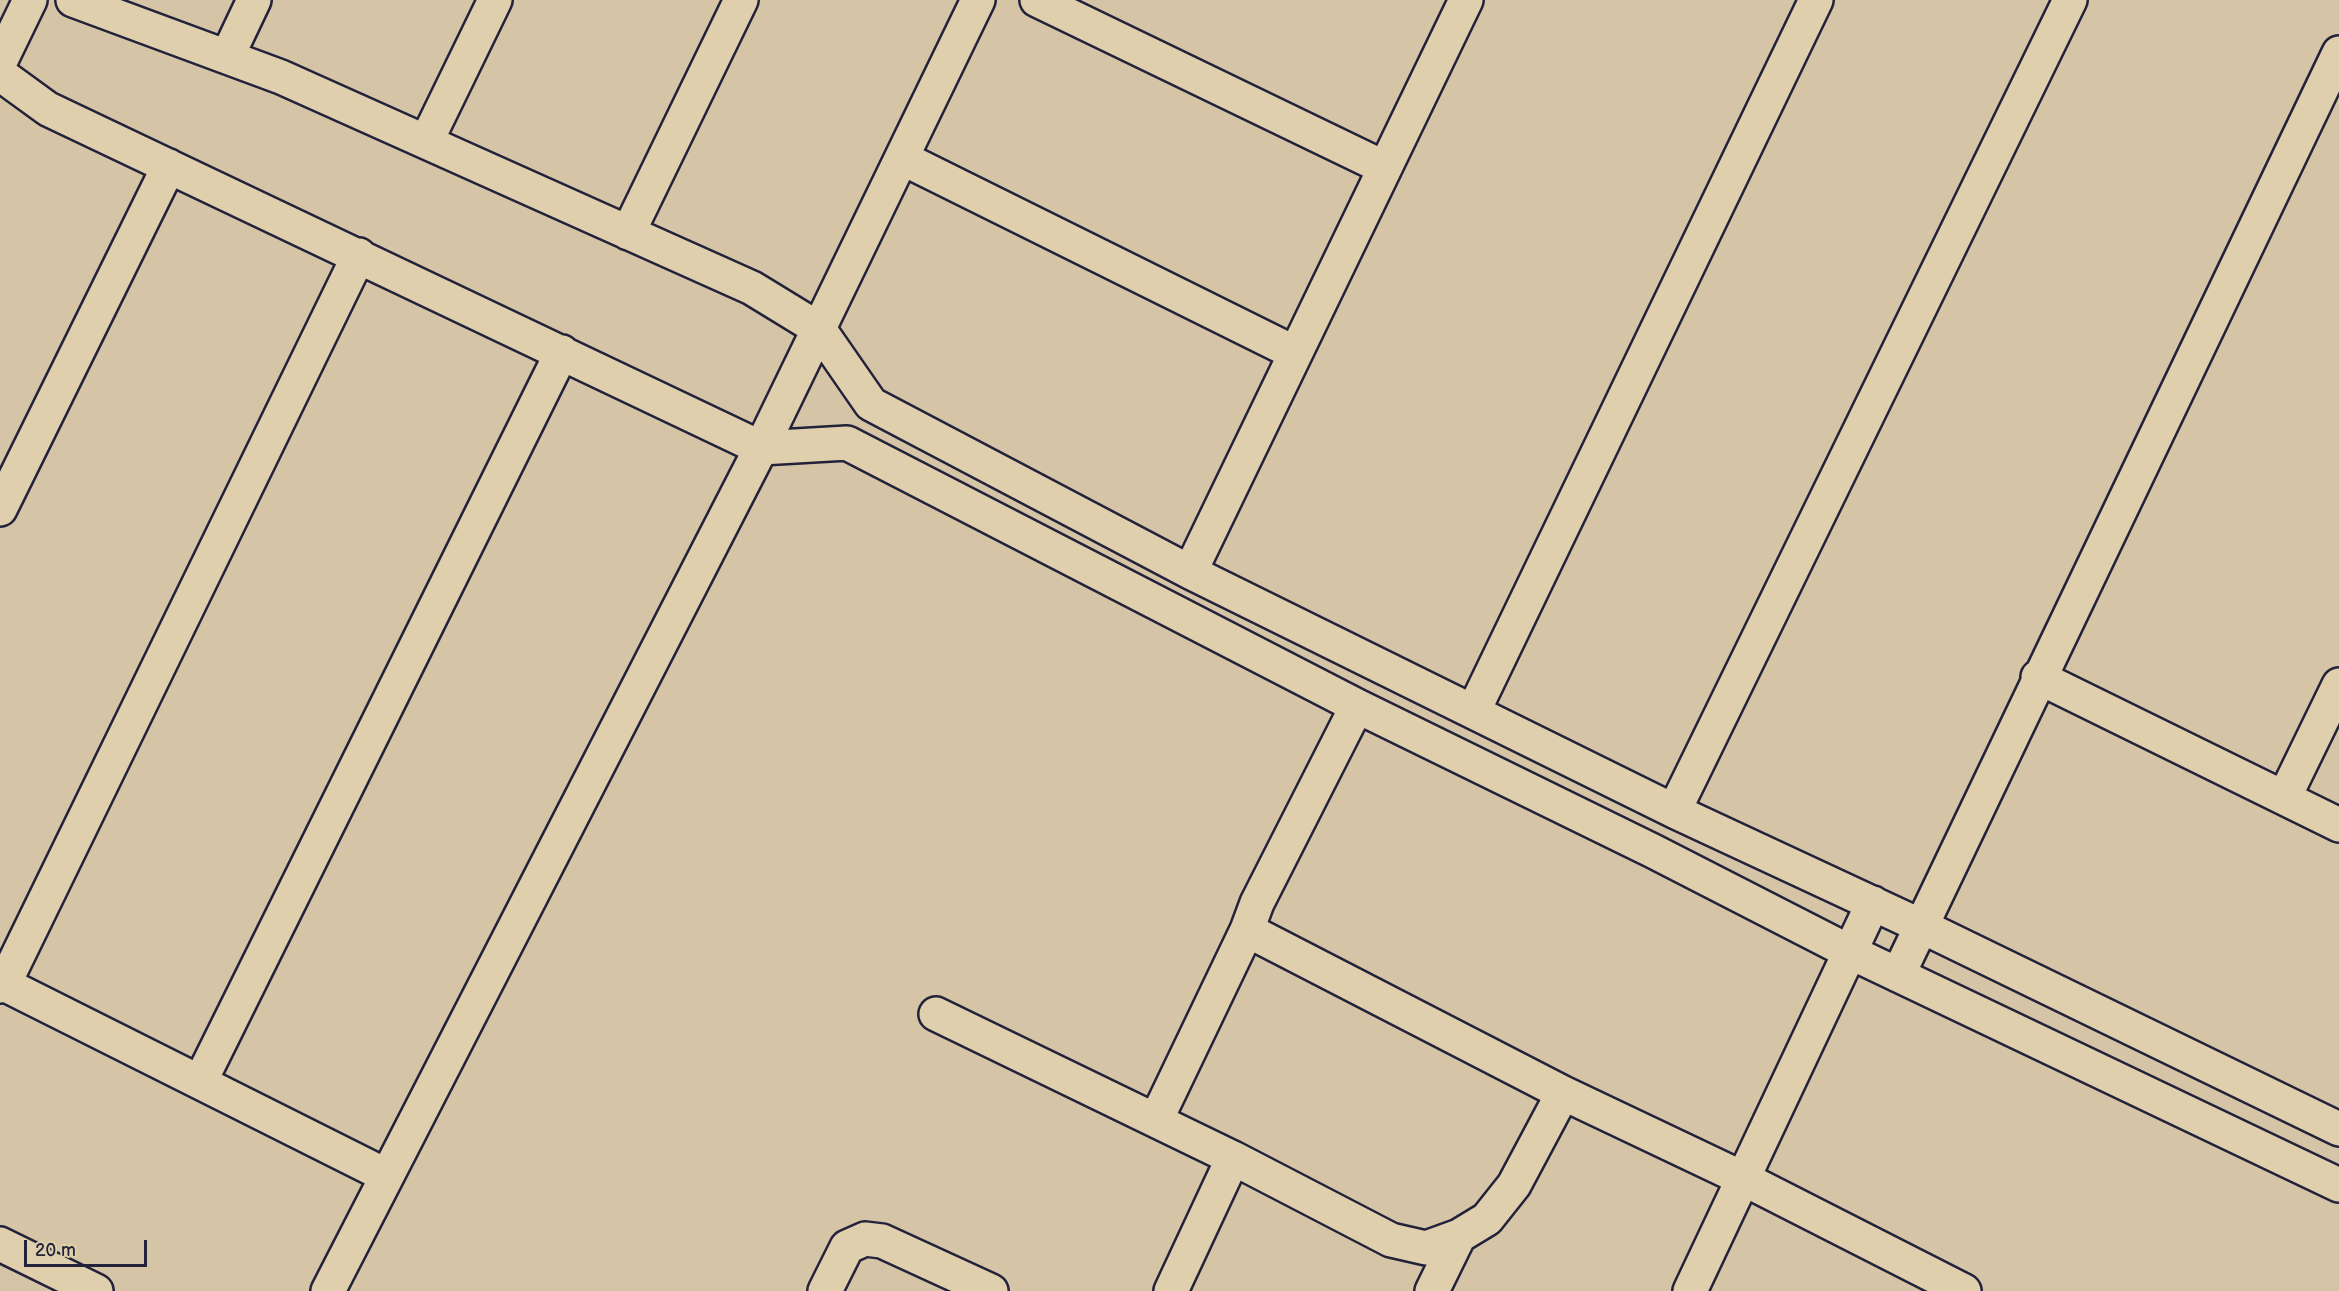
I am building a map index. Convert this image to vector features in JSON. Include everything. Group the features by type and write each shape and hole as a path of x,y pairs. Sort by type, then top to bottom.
{"street":[{"path":"0,62 30,0"},
{"path":"73,0 281,78 752,288 819,329 871,404 1190,572 1474,710 1674,811 1873,903 2339,1129"},
{"path":"226,57 254,0"},
{"path":"426,142 495,0"},
{"path":"628,233 741,0"},
{"path":"327,1291 761,448 978,0"},
{"path":"1037,0 1384,168"},
{"path":"1190,572 1466,0"},
{"path":"1474,710 1816,0"},
{"path":"1674,811 2070,0"},
{"path":"1898,975 2038,677 2339,53"},
{"path":"0,74 48,109 761,448 847,443 1357,706 1642,845 1848,951 2339,1185"},
{"path":"902,158 1295,353"},
{"path":"0,509 169,166"},
{"path":"359,255 1,984 385,1175"},
{"path":"200,1082 562,352"},
{"path":"2038,677 2339,825"},
{"path":"2284,798 2339,685"},
{"path":"1156,1120 1247,930 1257,903 1357,706"},
{"path":"1690,1291 1848,951 1873,903"},
{"path":"1247,930 1563,1093 1744,1179 1964,1291"},
{"path":"936,1014 1233,1158 1391,1240 1426,1248 1459,1236 1487,1219 1514,1185 1563,1093"},
{"path":"1171,1291 1233,1158"},
{"path":"1431,1291 1459,1236"},
{"path":"825,1291 847,1247 865,1239 882,1241 991,1291"},
{"path":"0,1244 96,1291"}]}
